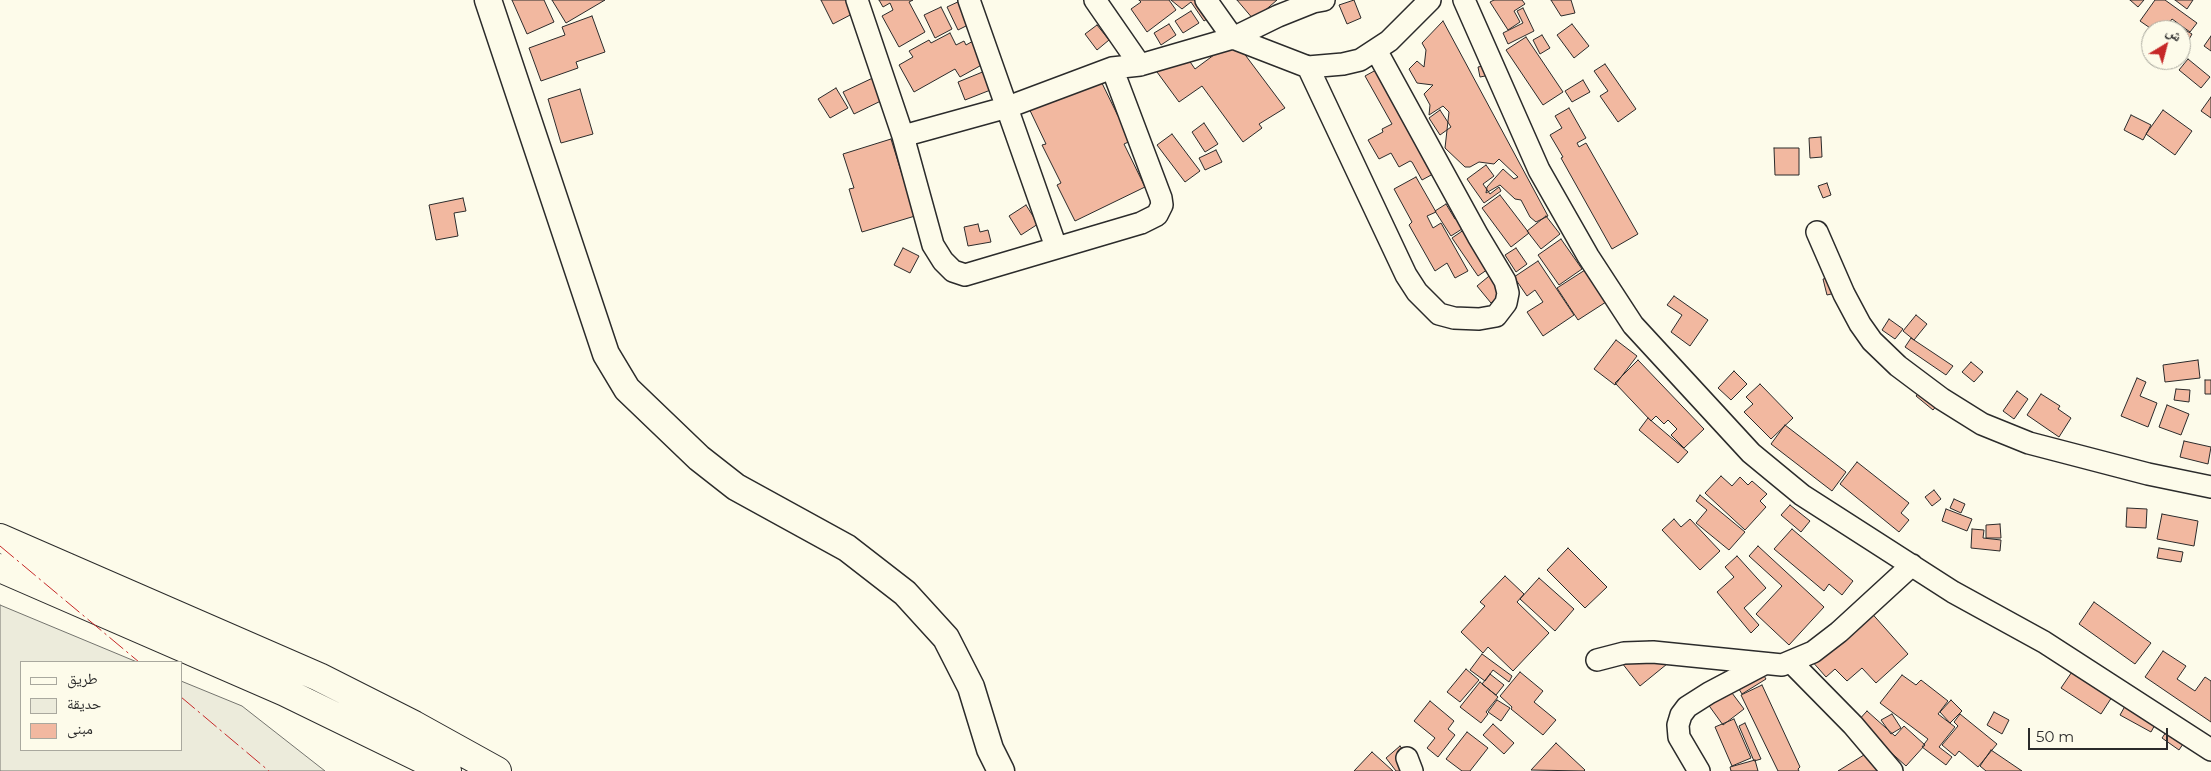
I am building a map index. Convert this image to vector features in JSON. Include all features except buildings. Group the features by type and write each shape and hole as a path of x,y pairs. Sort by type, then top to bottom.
{"highway":[{"path":"0,538 319,677 414,725 497,771"},
{"path":"0,568 284,692 447,771"}],"main road":[{"path":"488,0 606,354 627,389 699,458 736,487 847,548 905,593 946,638 971,687 990,749 1000,771"}],"street":[{"path":"857,0 903,136 933,245 943,261 953,271 966,275 1157,215 1162,205 1156,181 1112,68"},
{"path":"969,0 1056,248"},
{"path":"1095,0 1140,65"},
{"path":"1206,0 1233,38 1308,67 1342,64 1360,60 1402,30 1430,0"},
{"path":"1464,0 1539,170 1588,256 1633,325 1751,453 1802,495 1953,592 2044,642 2211,750"},
{"path":"903,136 1008,107 1112,68 1140,65 1233,38 1278,16 1316,1"},
{"path":"1308,67 1406,276 1417,292 1439,314 1454,318 1480,320 1496,316 1506,303 1508,292 1505,281 1478,236 1376,50"},
{"path":"1817,232 1844,294 1860,324 1872,341 1898,366 1942,399 1982,424 2029,443 2148,474 2211,487"},
{"path":"1597,660 1624,652 1653,652 1764,664 1791,662 1813,652 1839,632 1912,565"},
{"path":"1791,662 1852,724 1892,771"},
{"path":"1699,771 1679,737 1678,725 1681,715 1687,707 1709,693 1764,664"}],"green space":[{"path":"0,605 135,661 20,661 20,751 182,751 182,681 242,706 325,771 0,771"}],"power":[{"path":"0,546 138,661"},
{"path":"182,698 269,771"}]}
